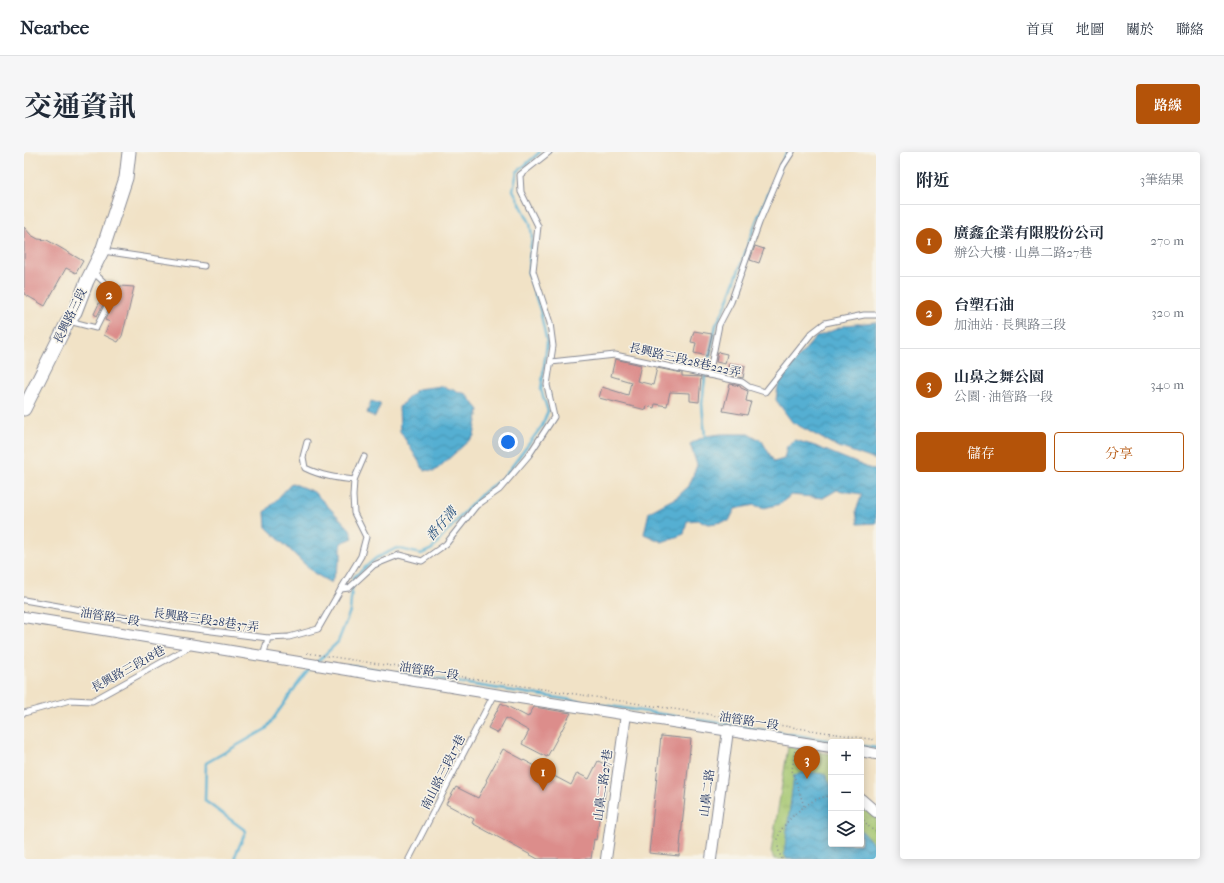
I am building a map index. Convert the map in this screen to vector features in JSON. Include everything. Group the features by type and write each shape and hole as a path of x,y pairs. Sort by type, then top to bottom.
{"street":[{"name":"長興路三段","path":"24,409 68,321 75,312 92,270 102,251 126,178 129,152"},
{"name":"油管路一段","path":"24,617 494,694 828,746"},
{"name":"山鼻二路27巷","path":"606,859 626,714"},
{"name":"山鼻二路","path":"711,859 728,730"},
{"path":"864,752 876,754"},
{"path":"864,802 876,812"}],"lane":[{"path":"341,589 348,588 374,565 398,555 422,561 446,544 476,506 499,490 529,455 554,417 547,385 554,346 550,323 533,271 538,226 521,192 520,175 549,152"},
{"path":"708,375 719,325 731,302 759,223 783,166 792,152"},
{"path":"102,251 204,266"},
{"path":"68,321 96,328 112,296 108,286 92,270"},
{"name":"長興路三段28巷222弄","path":"551,362 615,355 742,382 749,387 765,392 812,333 825,323 864,315 876,315"},
{"path":"307,442 303,457 305,468 330,477 354,480 364,457"},
{"name":"長興路三段28巷37弄","path":"24,600 172,626 268,638 289,637 318,629 361,556 366,537 354,513 354,480"},
{"path":"263,657 268,638"},
{"name":"長興路三段18巷","path":"24,713 70,700 92,701 193,645"},
{"name":"南山路三段17巷","path":"409,859 494,694"}],"path":[{"path":"320,655 876,740"},
{"path":"796,741 792,770 804,806"},
{"path":"782,859 778,852 779,833 793,816 804,806 826,796 828,797"},
{"path":"864,821 870,828 876,832"}],"green space":[{"path":"788,747 828,754 828,847 864,847 864,806 876,816 876,859 774,859 771,852"}],"water":[{"path":"876,322 876,460 836,446 792,422 776,400 779,380 816,337 847,325"},
{"path":"441,386 466,394 479,410 474,436 435,471 424,470 400,431 399,407 417,389"},
{"path":"371,401 381,404 375,417 367,413"},
{"path":"721,434 750,434 762,441 774,462 784,459 787,446 795,440 815,446 876,471 876,523 858,524 856,511 862,494 837,490 823,498 791,495 780,504 764,508 754,505 735,509 729,521 709,524 699,520 687,521 684,534 662,542 644,534 649,512 677,497 689,486 697,465 690,444 705,436"},
{"path":"292,483 314,492 350,529 353,538 341,543 341,557 331,583 314,573 266,527 265,512"},
{"path":"807,772 825,774 828,780 828,847 864,847 864,833 876,847 876,859 787,859 784,854 794,775"}],"building":[{"path":"24,227 31,235 38,239 47,240 83,261 76,273 66,268 45,306 24,294"},
{"path":"755,246 764,249 759,263 750,260"},
{"path":"120,286 134,287 122,336 118,342 104,335 110,322 105,320 113,302 114,303"},
{"path":"102,297 106,299 97,316 94,314"},
{"path":"694,331 712,334 707,356 694,353 696,343 691,342"},
{"path":"718,352 727,354 725,364 716,362"},
{"path":"615,359 641,365 637,381 653,385 657,368 682,373 682,376 701,377 699,402 690,401 690,393 670,392 667,406 655,404 654,408 647,406 646,410 599,398 602,387 628,395 631,382 611,376"},
{"path":"729,363 745,366 743,378 727,375"},
{"path":"730,384 740,386 748,391 746,401 751,402 747,415 723,411"},
{"path":"501,703 528,717 534,707 571,713 547,757 522,744 529,731 506,718 498,733 488,728"},
{"path":"661,736 691,739 679,856 649,853"},
{"path":"503,749 571,785 577,773 589,779 598,761 609,766 604,801 602,800 596,840 594,839 591,859 538,859 472,823 474,819 446,804 456,787 478,798"}],"waterway":[{"name":"番仔溝","path":"317,662 338,642 350,611 353,578 376,558 397,548 421,554 432,549 468,508 486,490 504,477 542,426 548,411 541,390 547,343 540,310 528,272 532,236 530,223 513,190 517,172 540,152"},
{"path":"705,436 702,404 705,377 716,325 727,303 756,222 787,152"},
{"path":"347,665 828,740"},
{"name":"番仔溝","path":"236,859 235,856 246,831 205,801 206,763 266,729 311,667"},
{"path":"864,746 876,748"}],"place":[{"name":"台塑石油","path":"109,314"},
{"name":"山鼻之舞公園","path":"807,779"},
{"name":"廣鑫企業有限股份公司","path":"543,791"}]}
